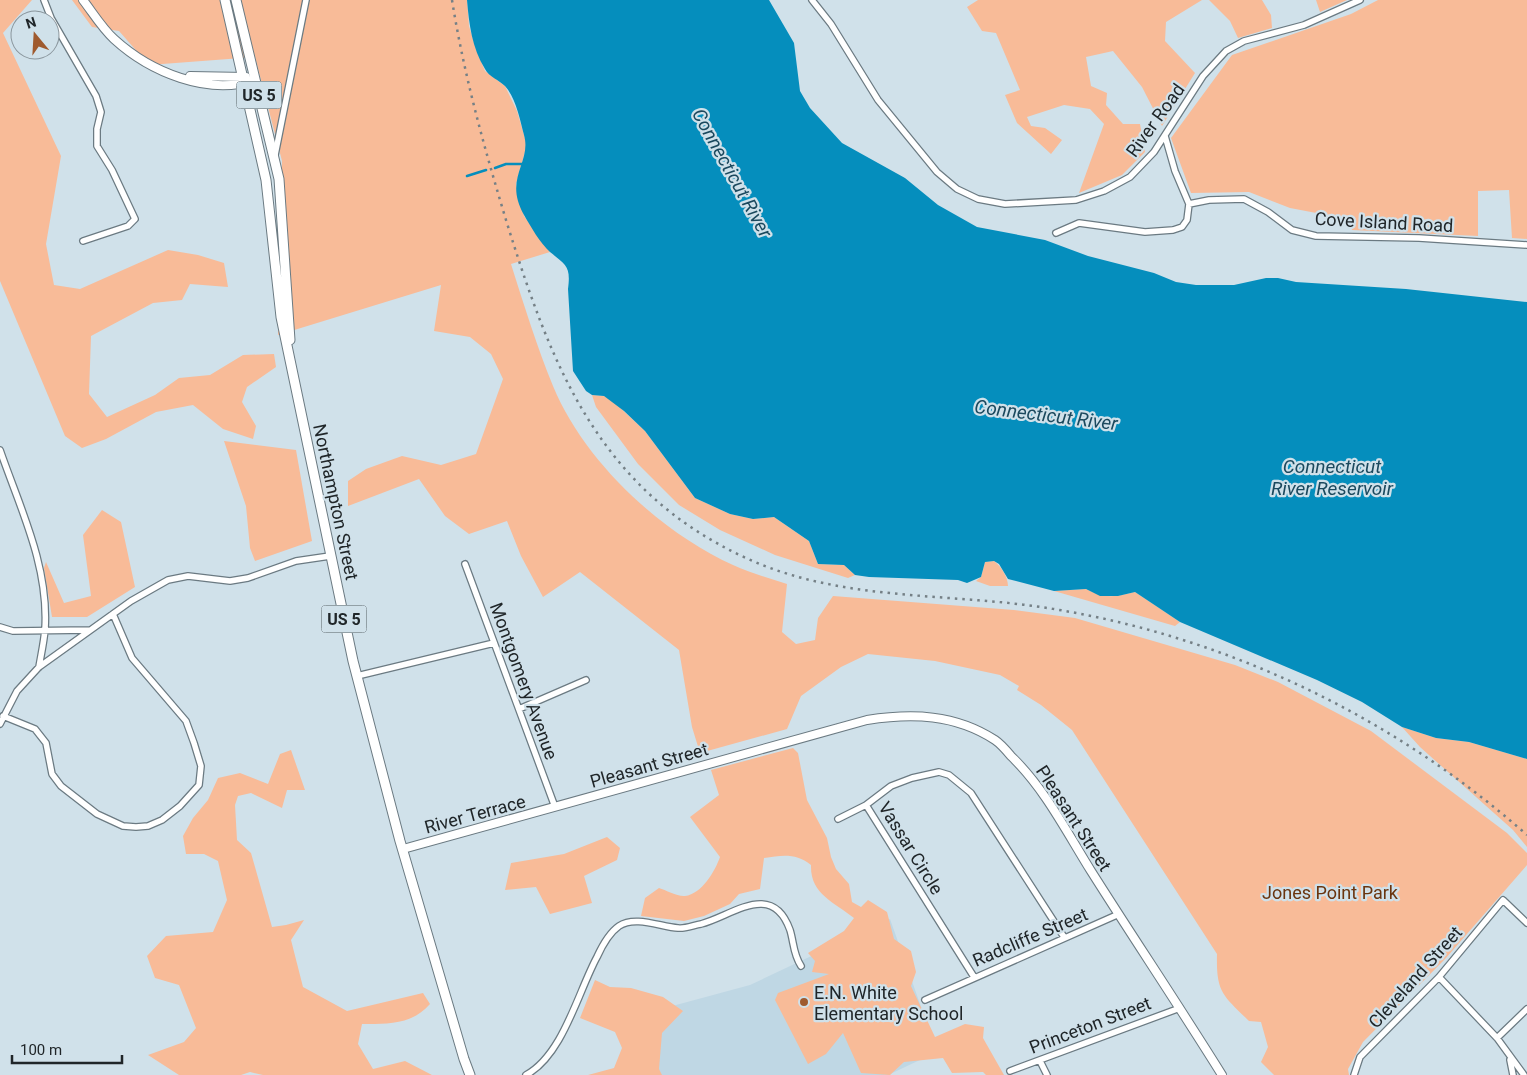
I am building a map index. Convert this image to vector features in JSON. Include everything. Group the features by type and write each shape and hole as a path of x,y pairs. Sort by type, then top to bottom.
{"main road":[{"name":"US 5","path":"226,0 266,180 278,299 292,365"},
{"name":"US 5","path":"236,0 274,159 282,205 292,365"},
{"name":"Northampton Street","path":"292,365 330,556 357,676 403,849"},
{"name":"US 5","path":"403,849 462,1054 470,1075"}],"street":[{"path":"44,0 51,18 96,96 101,112 97,129 97,146 112,170 135,219 128,226 83,241"},
{"path":"83,0 114,38 137,56 171,74 255,80"},
{"path":"274,159 306,0"},
{"name":"River Road","path":"812,0 831,24 878,100 909,140 944,178 957,188 978,199 1005,204 1039,204 1076,200 1104,191 1130,177 1154,152 1204,76 1226,51 1244,41 1304,25 1360,0"},
{"path":"1056,232 1079,223 1145,232 1173,230 1182,227 1187,220 1189,204 1175,170 1165,136"},
{"name":"Cove Island Road","path":"1189,204 1210,200 1244,199 1268,212 1292,230 1316,236 1419,238 1527,245"},
{"path":"0,450 18,495 35,549 45,599 45,630 39,667"},
{"path":"0,724 17,691 39,667 113,614 168,580 188,576 230,581 248,578 296,561 330,556"},
{"name":"Montgomery Avenue","path":"465,564 555,808"},
{"path":"3,716 35,729 46,743 52,774 61,786 97,814 123,826 148,826 162,820 180,806 199,784 202,766 194,743 186,721 132,658 113,614"},
{"path":"0,627 12,631 90,630"},
{"path":"357,676 494,643"},
{"path":"519,709 586,680"},
{"name":"Pleasant Street","path":"555,808 830,729 897,715 924,715 964,724 996,740 1028,773 1051,804 1222,1075"},
{"name":"Vassar Circle","path":"974,977 866,805 891,786 912,778 939,772 949,774 972,793 1064,937"},
{"path":"838,819 866,805"},
{"name":"River Terrace","path":"403,849 555,808"},
{"name":"Cleveland Street","path":"1354,1075 1360,1057 1439,977 1503,900 1527,923"},
{"path":"526,1075 551,1052 565,1028 604,942 619,926 631,922 680,929 710,922 752,904 767,903 781,914 790,930 796,958 801,966"},
{"name":"Radcliffe Street","path":"926,1000 1119,914"},
{"path":"1439,977 1496,1038 1524,1075"},
{"name":"Princeton Street","path":"1010,1071 1180,1008"},
{"path":"1496,1038 1527,1009"},
{"path":"1510,1057 1513,1075"},
{"path":"1040,1061 1047,1075"}],"shaded area":[{"name":"E.N. White Elementary School","path":"890,919 937,1052 888,1075 652,1075 628,1018 750,985"}],"green space":[{"path":"0,0 32,0 23,10 10,10 10,25 3,33 10,48 10,60 16,60 61,156 46,244 54,285 80,289 168,250 198,255 224,263 228,287 190,284 182,300 153,303 91,336 89,394 107,417 155,395 179,378 210,375 243,355 274,354 276,367 247,387 242,402 256,426 253,439 223,429 193,405 156,412 106,439 82,448 65,436 0,281"},
{"name":"Jones Point Park","path":"72,0 467,0 469,26 485,71 505,86 517,111 527,145 516,184 524,216 550,252 511,264 553,386 567,414 584,441 604,467 652,514 678,534 706,551 739,568 787,584 782,632 796,644 815,640 818,618 833,596 1014,610 1075,618 1235,665 1278,682 1371,731 1507,833 1527,853 1527,865 1446,958 1363,1042 1348,1069 1349,1075 1274,1075 1261,1062 1268,1047 1261,1022 1249,1021 1227,999 1218,977 1217,954 1072,730 1041,705 1017,690 1019,686 1000,675 935,661 868,654 841,667 801,696 787,729 700,753 692,727 679,650 580,572 543,597 521,556 507,521 469,534 445,516 419,479 348,506 348,481 366,469 402,456 441,465 476,454 503,379 491,354 470,337 434,331 441,285 278,335 282,161 255,57 149,65 119,31 92,27"},
{"path":"978,0 1202,0 1166,22 1165,41 1195,73 1162,126 1142,87 1113,51 1086,57 1091,86 1107,93 1106,105 1123,124 1140,124 1145,152 1122,175 1079,193 1104,124 1090,109 1064,105 1027,117 1031,126 1045,128 1062,140 1051,154 1017,123 1005,95 1020,90 996,33 982,31 967,7"},
{"path":"1209,0 1262,0 1271,15 1272,28 1238,38 1230,21"},
{"path":"1316,0 1347,0 1320,12"},
{"path":"1378,0 1527,0 1527,239 1512,238 1509,190 1478,191 1478,236 1352,230 1348,219 1290,208 1249,192 1191,193 1171,138 1232,55 1351,14"},
{"path":"592,395 604,396 613,401 645,431 695,498 730,514 753,519 774,517 809,541 818,564 844,565 855,575 848,578 775,555 720,530 679,505 638,464 596,407"},
{"path":"224,441 296,450 312,541 255,561 250,548 246,506"},
{"path":"102,510 121,522 135,587 87,617 52,617 44,568 46,562 64,603 91,596 83,535"},
{"path":"994,561 1004,572 1008,586 990,586 976,581 981,577 985,562"},
{"path":"1086,589 1105,596 1135,592 1180,622 1175,626 1054,591"},
{"path":"1402,727 1436,738 1469,742 1527,759 1527,847 1513,830 1420,747"},
{"path":"793,748 798,753 807,800 827,838 836,869 849,884 852,902 861,907 868,900 887,912 894,939 911,951 916,972 911,986 935,1037 965,1024 984,1027 983,1038 1004,1075 986,1075 983,1072 952,1073 943,1058 904,1062 890,1075 861,1073 843,1033 826,1054 808,1064 775,1000 778,993 829,974 812,972 815,961 808,953 844,931 854,918 831,902 819,890 814,883 811,865 800,858 783,856 764,858 760,889 739,894 730,904 704,916 684,921 641,916 645,898 659,888 679,895 691,894 707,881 718,863 720,857 690,817 719,795 711,770"},
{"path":"291,750 305,790 287,790 282,808 251,793 238,796 235,805 237,840 251,853 272,927 304,920 291,940 303,987 347,1011 423,993 430,1004 423,1011 407,1020 399,1022 362,1024 358,1044 373,1069 405,1061 432,1075 263,1075 250,1072 241,1075 179,1075 148,1055 184,1042 196,1028 179,985 155,978 147,956 166,936 213,932 227,900 218,861 204,854 186,854 183,836 193,818 208,800 218,778 240,773 268,784 280,754"},
{"path":"607,837 620,848 617,860 584,876 592,903 550,914 536,887 505,890 511,863 564,854"},
{"path":"595,980 610,987 631,988 663,997 683,1011 662,1033 659,1069 662,1075 588,1075 614,1068 622,1048 615,1032 580,1018"}],"water":[{"name":"Connecticut River Reservoir","path":"467,0 769,0 794,43 800,91 810,108 842,143 905,178 938,205 977,227 1045,240 1088,256 1154,273 1176,282 1196,285 1234,285 1266,278 1278,278 1296,282 1406,289 1527,302 1527,759 1469,742 1436,738 1402,727 1362,702 1317,680 1180,622 1135,592 1118,596 1100,596 1086,589 1054,591 1008,579 999,564 994,561 985,562 981,577 967,583 958,580 855,575 844,565 818,564 809,541 774,517 753,519 730,514 695,498 645,431 624,411 604,396 592,395 586,391 573,371 568,271 564,263 539,240 518,202 517,181 525,145 521,123 509,91 487,72 477,53 472,36"}],"waterway":[{"path":"495,168 506,164 523,164"},
{"path":"467,176 486,170"}],"railway":[{"path":"452,0 462,56 482,138 523,273 542,324 563,373 587,418 617,459 652,497 695,530 746,558 781,572 852,588 1034,606 1102,618 1169,636 1234,658 1297,684 1359,716 1417,751 1474,791 1527,835"}],"place":[{"name":"E.N. White Elementary School","path":"804,1002"}],"water label":[{"name":"Connecticut River","path":"732,173"},
{"name":"Connecticut River","path":"1046,415"}]}
